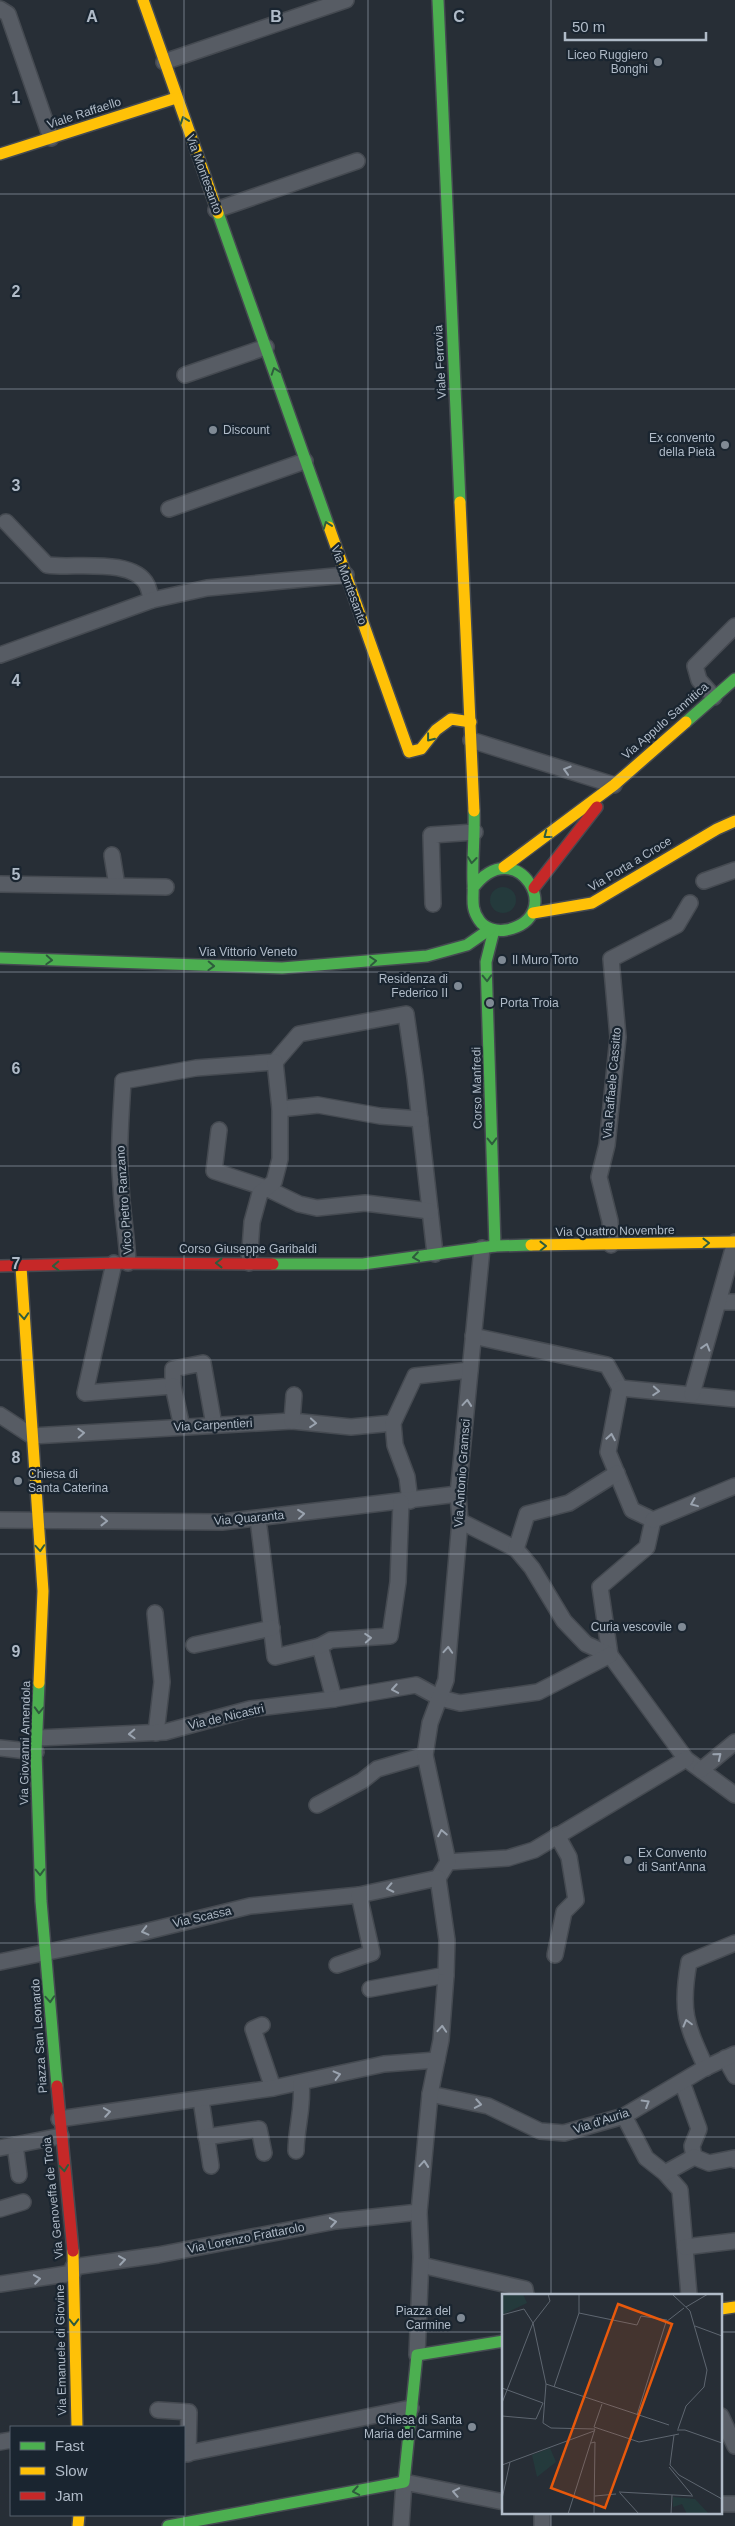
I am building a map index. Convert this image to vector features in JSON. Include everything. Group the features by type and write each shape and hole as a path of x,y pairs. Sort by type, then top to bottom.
{"street":[{"name":"Via Montesanto","path":"143,0 176,98 409,752 421,749 436,730 451,719 471,722"},
{"path":"164,62 346,0"},
{"name":"Viale Ferrovia","path":"438,0 471,722 475,832 471,867 473,888"},
{"path":"0,9 8,14 51,138"},
{"name":"Viale Raffaello","path":"0,154 176,98"},
{"path":"216,210 357,161"},
{"path":"185,375 266,347"},
{"path":"169,508 305,461"},
{"path":"6,522 47,565 127,570 136,574 146,584 152,600"},
{"path":"0,655 152,600 207,588 346,576"},
{"path":"714,697 699,680 695,666 735,626"},
{"name":"Via Appulo Sannitica","path":"501,864 614,785 735,679"},
{"path":"471,740 614,785"},
{"name":"Via Appulo Sannitica","path":"534,888 614,785"},
{"name":"Via Porta a Croce","path":"533,913 592,903 717,829 735,821"},
{"path":"432,904 431,835 475,832 486,847"},
{"path":"112,856 116,886"},
{"path":"501,864 516,870 527,878 534,888 536,901 533,913 521,927 503,932 492,930 480,922 473,912 471,900 473,888 485,873 501,864"},
{"path":"704,881 735,870"},
{"path":"0,884 166,887"},
{"name":"Via Raffaele Cassitto","path":"611,1244 610,1221 600,1189 599,1177 607,1145 618,1037 611,959 677,925 690,904"},
{"name":"Via Vittorio Veneto","path":"0,958 282,968 427,956 467,945 492,930"},
{"name":"Corso Manfredi","path":"488,1247 486,962 492,930"},
{"path":"249,1263 252,1222 260,1193 274,1182 280,1159 280,1109 275,1062 299,1034 406,1014 435,1254"},
{"name":"Vico Pietro Ranzano","path":"121,1263 127,1227 121,1187 120,1144 123,1081 196,1068 275,1062"},
{"path":"280,1109 318,1105 380,1116 420,1119"},
{"path":"219,1130 214,1171 266,1188 299,1204 317,1208 365,1203 430,1211"},
{"path":"692,1394 735,1242"},
{"name":"Via Quattro Novembre","path":"488,1247 735,1242"},
{"name":"Corso Giuseppe Garibaldi","path":"0,1266 21,1267 121,1263 363,1264 488,1247"},
{"name":"Via Antonio Gramsci","path":"425,1755 430,1723 446,1680 460,1521 458,1494 473,1336 488,1247"},
{"path":"121,1263 85,1393 173,1386"},
{"name":"Via Giovanni Amendola","path":"21,1267 43,1591 37,1745 41,1902 47,1950"},
{"path":"719,1302 735,1302"},
{"path":"473,1336 607,1366 620,1388 608,1452 632,1510 653,1520 735,1486"},
{"path":"182,1427 173,1386 173,1369 203,1363 214,1426"},
{"path":"258,1519 275,1657 320,1646 331,1640 390,1636 398,1582 407,1477 395,1445 393,1423 415,1376 470,1370"},
{"path":"620,1388 735,1399"},
{"path":"292,1421 294,1395"},
{"path":"0,1415 32,1436"},
{"name":"Via Carpentieri","path":"32,1436 292,1421 351,1427 393,1423"},
{"path":"516,1549 527,1514 569,1503 617,1473"},
{"name":"Via Quaranta","path":"0,1520 38,1522 222,1522 406,1502 458,1494"},
{"path":"653,1520 647,1547 600,1587 610,1655 686,1759 735,1795"},
{"path":"460,1521 516,1549 532,1568 564,1620 586,1644 610,1655"},
{"path":"154,1612 162,1682 156,1733"},
{"path":"194,1646 272,1628"},
{"path":"320,1646 334,1699"},
{"name":"Via de Nicastri","path":"0,1748 156,1733 250,1709 334,1699 416,1686 440,1698 460,1703 538,1692 610,1655"},
{"path":"701,1770 735,1742"},
{"path":"316,1805 362,1781 377,1769 425,1755 448,1862 438,1878 447,1940 446,1975 441,2040 430,2094 419,2212 421,2266 417,2355 400,2526"},
{"path":"448,1862 508,1858 534,1850 557,1834 686,1759"},
{"path":"555,1955 564,1912 576,1900 569,1857 557,1834"},
{"name":"Via Scassa","path":"0,1962 47,1950 144,1932 250,1906 359,1895 438,1878"},
{"path":"336,1965 372,1953 359,1895"},
{"path":"706,2068 687,2027 684,2010 684,1992 689,1962 735,1943"},
{"name":"Piazza San Leonardo","path":"47,1950 59,2119"},
{"path":"370,1989 446,1975"},
{"path":"262,2025 253,2029 273,2088"},
{"path":"730,2056 735,2076"},
{"name":"Via d'Auria","path":"430,2094 488,2106 540,2131 564,2134 624,2116 730,2056"},
{"path":"59,2119 201,2100 273,2088 384,2064 437,2060"},
{"path":"682,2082 700,2129 692,2146 694,2157"},
{"path":"296,2151 300,2108 304,2100 301,2083"},
{"path":"201,2100 211,2166"},
{"path":"624,2116 646,2158 665,2173 680,2190 689,2294"},
{"name":"Via Genoveffa de Troia","path":"59,2119 73,2270"},
{"path":"206,2137 260,2129 264,2154"},
{"path":"0,2148 61,2136"},
{"path":"15,2145 19,2175"},
{"path":"694,2157 709,2163 735,2158"},
{"path":"665,2173 694,2157"},
{"path":"0,2209 23,2202"},
{"name":"Via Lorenzo Frattarolo","path":"0,2284 336,2221 419,2212"},
{"path":"685,2247 735,2241"},
{"path":"421,2266 525,2289 526,2294"},
{"name":"Via Emanuele di Giovine","path":"73,2270 77,2426"},
{"path":"722,2309 735,2307"},
{"path":"417,2355 502,2341"},
{"path":"158,2410 189,2412 186,2454 411,2408"},
{"path":"722,2418 735,2446"},
{"path":"169,2526 404,2482 502,2502"},
{"path":"722,2504 735,2504"}],"green space":[{"path":"503,887 512,891 516,900 512,909 503,913 494,909 490,900 494,891"}],"traffic: fast":[{"path":"438,0 460,502"},
{"path":"218,213 329,527"},
{"path":"686,722 735,679"},
{"path":"473,888 489,873 505,868 519,873 529,883 535,896 533,910 524,922 506,930 491,929 484,925 476,915 473,902 473,865 474,811"},
{"path":"0,958 282,968 427,956 467,945 490,929"},
{"path":"494,930 486,962 495,1246"},
{"path":"273,1264 363,1264 495,1246 531,1245"},
{"path":"39,1683 36,1752 41,1901 57,2086"},
{"path":"168,2526 404,2482 417,2355 502,2341"}],"traffic: slow":[{"path":"143,0 218,213"},
{"path":"0,154 176,98"},
{"path":"460,502 474,811"},
{"path":"329,527 409,752 421,749 436,730 451,719 471,722"},
{"path":"504,867 614,785 686,722"},
{"path":"533,913 592,903 717,829 735,821"},
{"path":"531,1245 735,1242"},
{"path":"21,1267 43,1591 39,1683"},
{"path":"73,2251 77,2426"},
{"path":"722,2309 735,2307"},
{"path":"78,2526 79,2516"}],"traffic: jam":[{"path":"534,888 597,807"},
{"path":"0,1266 121,1263 273,1264"},
{"path":"57,2086 73,2251"}],"place":[{"name":"Liceo Ruggiero Bonghi","path":"658,62"},
{"name":"Discount","path":"213,430"},
{"name":"Ex convento della Pietà","path":"725,445"},
{"name":"Il Muro Torto","path":"502,960"},
{"name":"Residenza di Federico II","path":"458,986"},
{"name":"Porta Troia","path":"490,1003"},
{"name":"Chiesa di Santa Caterina","path":"18,1481"},
{"name":"Curia vescovile","path":"682,1627"},
{"name":"Ex Convento di Sant'Anna","path":"628,1860"},
{"name":"Piazza del Carmine","path":"461,2318"},
{"name":"Chiesa di Santa Maria del Carmine","path":"472,2427"}]}
